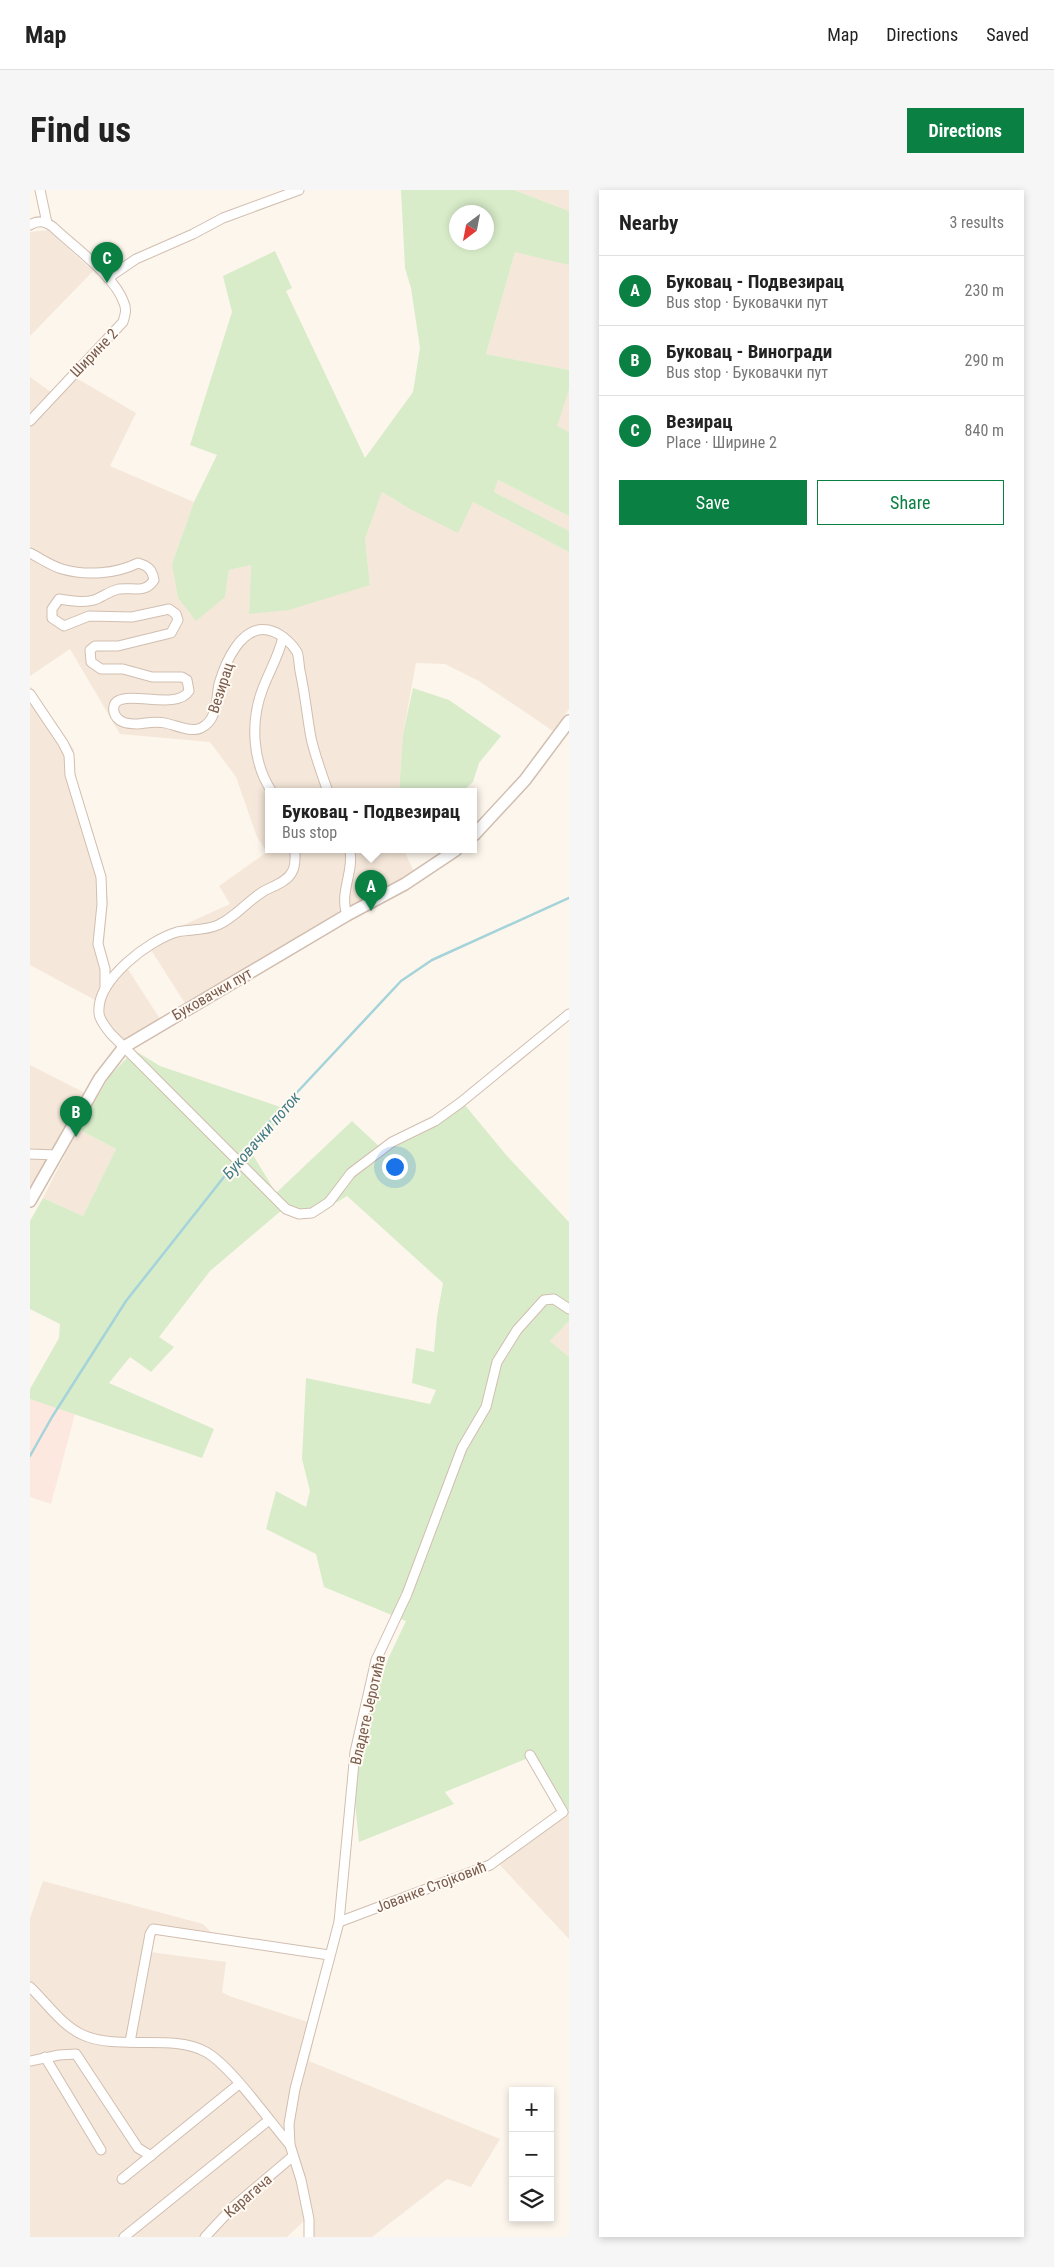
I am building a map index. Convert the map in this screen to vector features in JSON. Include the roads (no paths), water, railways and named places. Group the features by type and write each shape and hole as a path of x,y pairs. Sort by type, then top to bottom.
{"street":[{"path":"30,225 36,221 47,223 40,190"},
{"path":"108,278 136,259 193,234 223,218 299,190"},
{"name":"Ширине 2","path":"30,420 123,322 126,311 124,302 108,278 47,223"},
{"name":"Везирац","path":"30,553 61,568 80,572 123,570 138,563 147,565 153,574 154,580 151,585 138,590 130,588 117,590 93,600 79,602 59,599 52,609 52,618 64,626 88,616 132,617 169,609 176,614 178,620 171,632 118,646 95,646 90,650 91,662 101,669 123,669 152,677 182,677 187,680 189,691 185,697 180,699 171,701 130,696 118,702 114,708 114,713 117,719 124,723 163,722 187,728 201,728 215,711 219,685 226,664 246,636 256,629 275,632 284,637"},
{"path":"270,788 260,765 254,727 263,688 280,654 284,637"},
{"path":"284,637 297,653 311,739 327,788"},
{"path":"30,694 63,743 68,755 70,775 101,878 102,904 98,944 105,969 105,988"},
{"path":"477,832 525,780 569,721"},
{"path":"295,853 292,872 285,879 256,897 240,911 219,925 178,932 148,946 132,959 105,988 100,1000 99,1014 110,1033 286,1209 299,1214 312,1213 329,1202 351,1172 392,1142 435,1121 460,1103 569,1014"},
{"path":"347,915 343,904 351,862 350,853"},
{"name":"Буковачки пут","path":"30,1201 100,1078 124,1047 347,915 405,884 452,853"},
{"path":"30,1154 56,1155"},
{"name":"Владете Јеротића","path":"309,2237 309,2220 301,2180 292,2157 289,2124 295,2089 339,1922 355,1752 376,1660 407,1594 462,1448 486,1407 497,1362 517,1330 544,1300 554,1299 569,1308"},
{"name":"Јованке Стојковић","path":"339,1922 490,1865 563,1812 530,1755"},
{"path":"130,2042 150,1934 153,1929 329,1956"},
{"path":"30,1987 76,2032 92,2038 184,2045 200,2050 220,2063 290,2145"},
{"path":"30,2060 76,2054 138,2148 151,2156"},
{"path":"45,2057 101,2150"},
{"path":"122,2179 239,2084"},
{"path":"124,2237 269,2120"},
{"name":"Карагача","path":"205,2237 232,2207 292,2157"}],"waterway":[{"name":"Буковачки поток","path":"239,1159 260,1132 401,981 432,960 569,898"},
{"name":"Буковачки поток","path":"30,1456 52,1417 126,1301 235,1163"}],"place":[{"name":"Везирац","path":"107,283"},
{"name":"Буковац - Подвезирац","path":"371,911"},
{"name":"Буковац - Виногради","path":"76,1137"}]}
